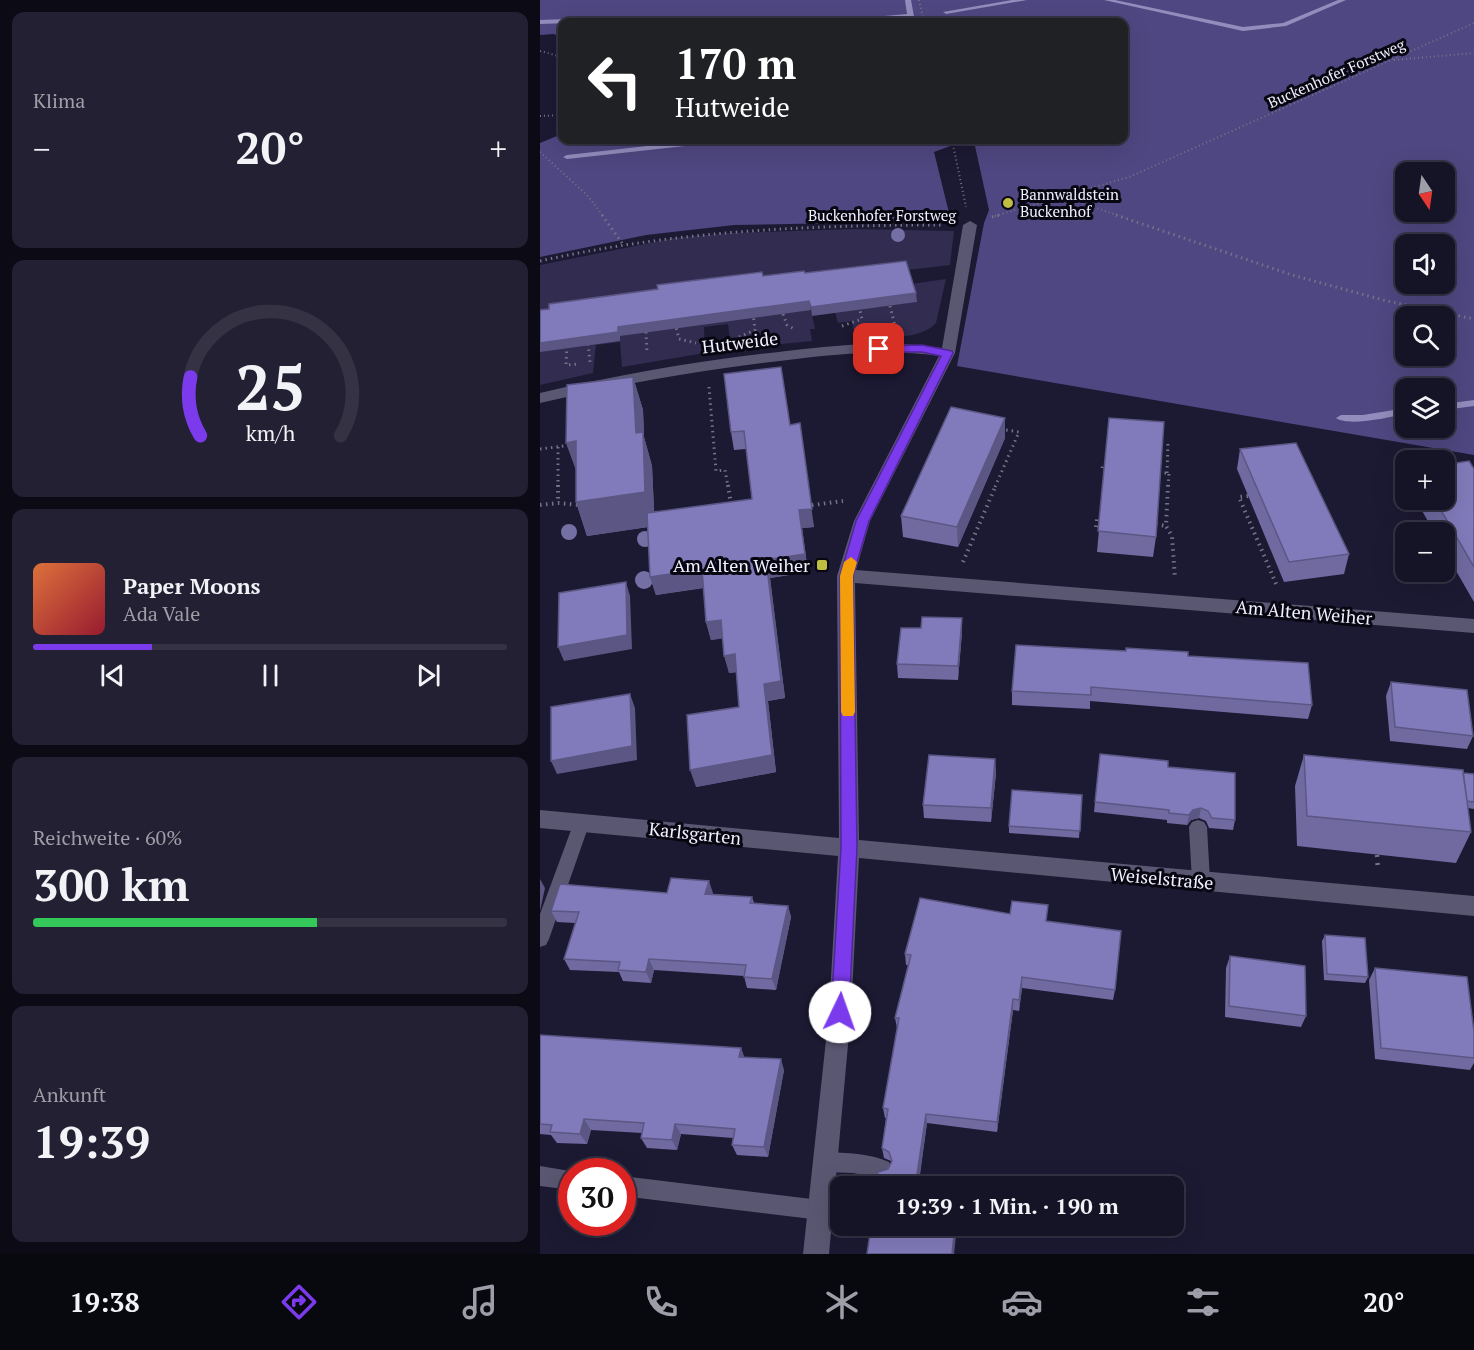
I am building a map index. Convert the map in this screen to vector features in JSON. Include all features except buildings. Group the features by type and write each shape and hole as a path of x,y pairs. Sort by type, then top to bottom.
{"street":[{"path":"816,1254 840,1012 849,848 846,576 862,521 948,353 970,225"},
{"name":"Hutweide","path":"540,398 651,374 804,353 858,349 922,349 948,353"},
{"name":"Am Alten Weiher","path":"846,576 1474,626"},
{"name":"Karlsgarten","path":"540,819 849,848"},
{"name":"Weiselstraße","path":"849,848 1474,906"}],"lane":[{"path":"540,939 582,822"},
{"path":"1198,826 1202,881"},
{"path":"825,1162 852,1163 882,1169"},
{"path":"540,1176 558,1178"},
{"path":"636,1188 820,1210"}],"path":[{"path":"919,0 923,18"},
{"name":"Buckenhofer Forstweg","path":"540,261 622,243 674,235 807,226 970,225 1129,177 1474,23"},
{"path":"540,51 558,56"},
{"path":"1391,60 1474,53"},
{"path":"540,116 558,115"},
{"path":"953,144 970,225"},
{"path":"540,152 588,196 622,243"},
{"path":"1065,198 1292,275 1387,301 1474,320"},
{"path":"841,326 862,319 859,305"},
{"path":"890,306 898,336"},
{"path":"730,340 755,330 753,312"},
{"path":"783,314 787,325 800,331"},
{"path":"675,322 679,339 704,344"},
{"path":"638,355 647,354 646,332"},
{"path":"574,346 566,346 566,365 592,362 590,344 582,345"},
{"path":"708,380 716,471 725,470 732,517"},
{"path":"962,563 1019,432 1000,429"},
{"path":"1168,442 1166,526 1172,536 1175,580"},
{"path":"540,449 578,444"},
{"path":"558,447 558,503"},
{"path":"1159,473 1167,472"},
{"path":"1248,496 1239,497 1279,590"},
{"path":"800,507 844,500"},
{"path":"540,505 558,503 587,506"},
{"path":"1096,526 1097,519 1100,519"},
{"path":"1156,524 1166,526"}],"shaded area":[{"path":"540,0 1474,0 1474,455 957,366 984,223 989,210 975,146 953,145 934,152 951,221 734,225 646,235 540,257 540,143 558,136 558,144 1128,144 1128,18 558,18 558,36 540,35"},
{"path":"853,229 954,231 950,265 907,270 876,307 916,302 911,284 946,279 936,323 929,329 898,337 855,338 852,321 838,323 835,312 812,315 815,329 810,329 812,341 731,349 728,324 704,327 705,353 622,367 620,342 596,345 593,373 540,385 540,265 675,238 730,233"}],"waterway":[{"path":"908,0 911,15"},
{"path":"946,12 1024,0"},
{"path":"1107,0 1243,29 1284,25 1343,0"},
{"path":"880,18 911,15"},
{"path":"540,22 558,21"},
{"path":"567,157 685,144"},
{"path":"1455,406 1474,403"},
{"path":"1341,418 1363,418 1395,413"}],"slow traffic":[{"path":"848,712 846,576 851,562"}],"place":[{"name":"Bannwaldstein Buckenhof","path":"1008,203"},
{"name":"Am Alten Weiher","path":"822,565"}],"route":[{"path":"840,1012 849,848 846,576 862,521 948,353 922,349 879,349"}]}
